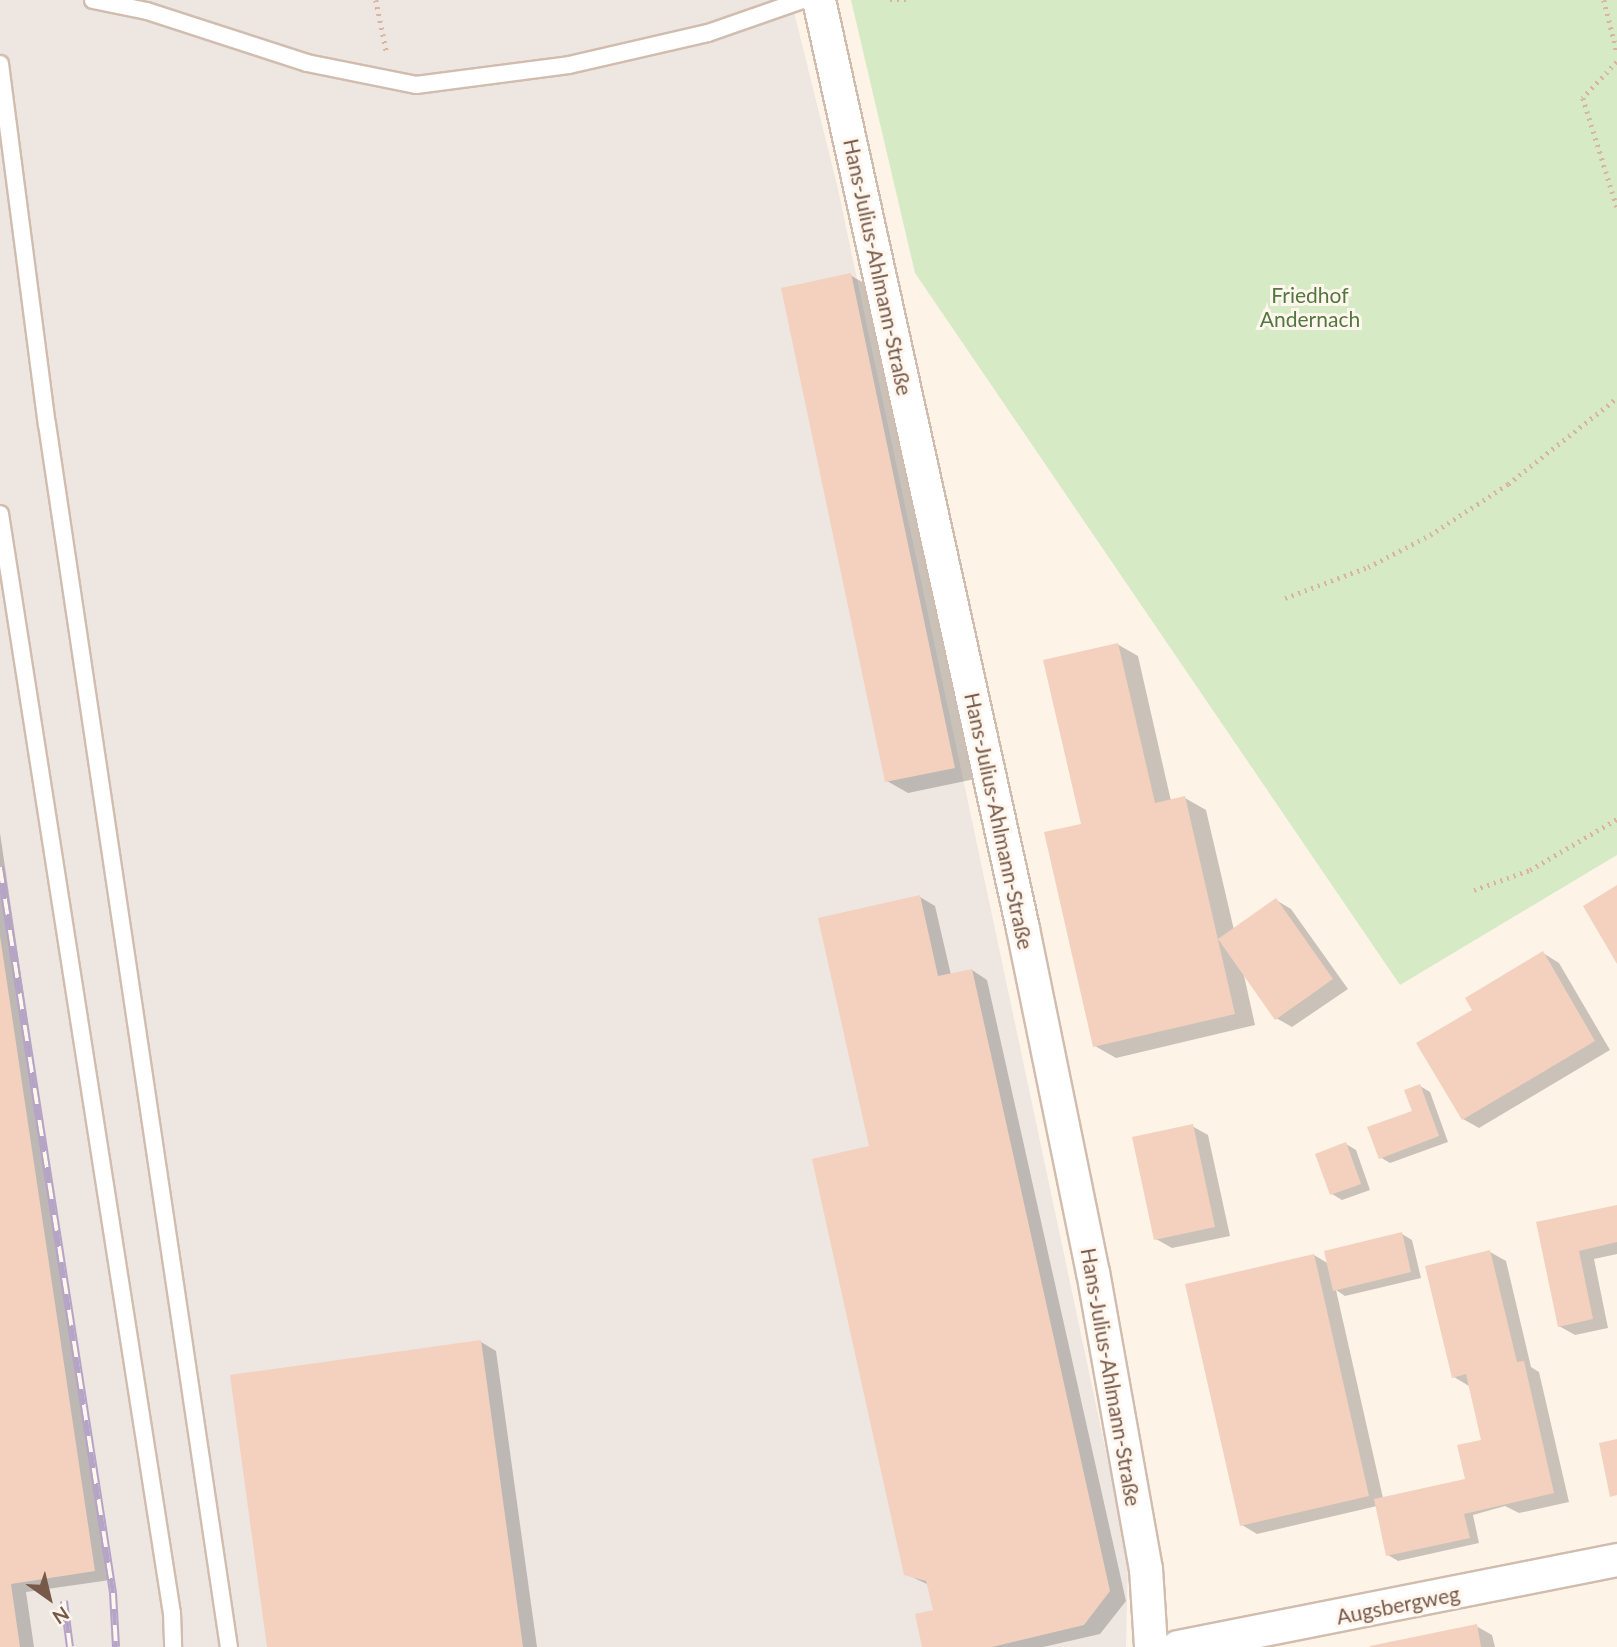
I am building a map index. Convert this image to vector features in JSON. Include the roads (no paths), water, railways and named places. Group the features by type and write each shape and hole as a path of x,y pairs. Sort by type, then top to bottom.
{"street":[{"name":"Hans-Julius-Ahlmann-Straße","path":"819,0 1020,915 1093,1272 1146,1569 1151,1647"},
{"name":"Augsbergweg","path":"1178,1647 1617,1560"}],"lane":[{"path":"93,0 147,11 307,63 416,85 569,65 709,33 803,0"},
{"path":"0,64 47,424 229,1647"},
{"path":"0,514 170,1599 173,1647"}],"railway":[{"path":"0,867 113,1593 116,1647"},
{"path":"64,1601 70,1647"}],"park label":[{"name":"Friedhof Andernach","path":"1310,307"}]}
